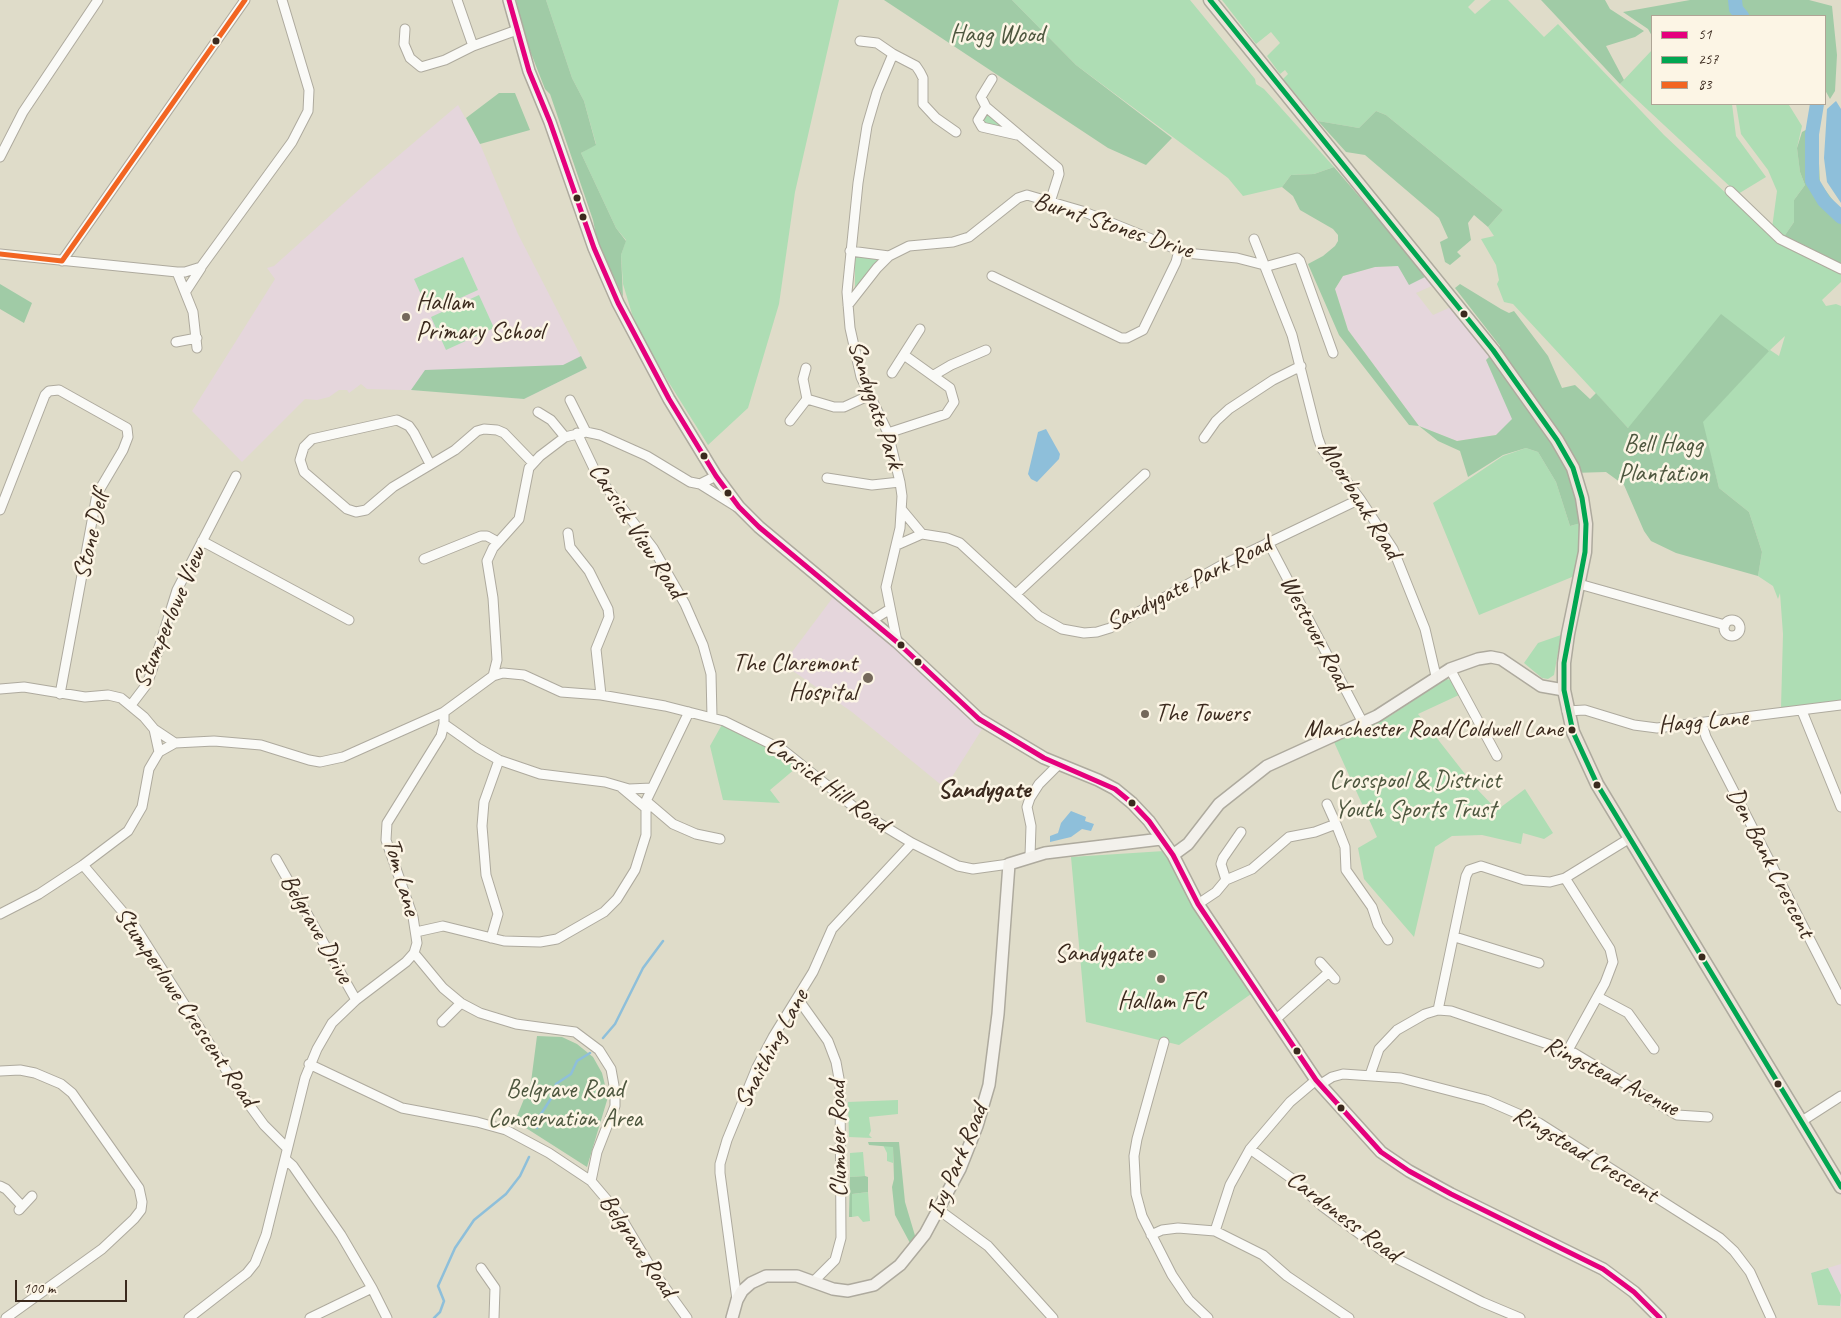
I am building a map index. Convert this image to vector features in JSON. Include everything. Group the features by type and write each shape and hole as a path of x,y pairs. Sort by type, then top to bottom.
{"main road":[{"path":"1210,0 1464,313 1557,440 1573,468 1582,498 1586,524 1585,552 1568,634 1564,690 1567,711 1583,758 1841,1187"}],"street":[{"path":"0,157 23,112 98,0"},
{"path":"62,261 245,0"},
{"path":"186,291 201,267 292,142 308,110 309,90 282,0"},
{"path":"457,0 473,46"},
{"path":"509,0 529,70 550,122 594,248 618,303 669,398 716,476 744,512"},
{"path":"405,28 404,44 410,58 421,67 445,60 473,46 517,30"},
{"path":"860,41 877,43 892,54 916,66 923,78 923,104 932,114 956,132"},
{"name":"Sandygate Park","path":"892,54 877,92 867,126 850,251 848,305 855,353 868,396 888,433 900,482 902,510 897,545 887,577 890,609 897,642"},
{"path":"992,79 981,97 986,106 1058,168 1059,174 1050,202"},
{"path":"986,106 978,120 982,127 1018,135"},
{"path":"1730,191 1780,239 1841,269"},
{"name":"Burnt Stones Drive","path":"848,305 877,268 889,256 909,246 952,242 969,237 1023,196 1082,211 1196,255 1237,258 1272,266 1297,258 1300,261 1333,352"},
{"name":"Moorbank Road","path":"1254,239 1292,335 1322,449 1381,529 1403,572 1425,629 1436,676"},
{"path":"992,276 1121,338 1127,338 1142,330 1176,262 1180,250"},
{"path":"850,251 889,256"},
{"path":"0,254 177,272 186,272 201,267"},
{"path":"177,272 186,291 197,338 197,348"},
{"path":"892,373 920,329"},
{"path":"176,342 197,338"},
{"path":"934,375 950,364 986,350"},
{"path":"888,433 950,410 954,402 953,393 950,388 904,355"},
{"path":"1204,438 1216,421 1229,409 1265,385 1301,366"},
{"path":"790,421 807,398 803,379 806,368"},
{"name":"Stone Delf","path":"0,510 45,395 53,389 59,390 87,404 124,424 127,428 128,437 97,494 60,694"},
{"path":"807,398 825,405 844,407 868,396"},
{"name":"Carsick View Road","path":"570,400 597,475 653,548 685,604 702,645 711,674 712,717"},
{"path":"538,412 551,420 565,438"},
{"path":"430,464 409,426 397,420 312,440 304,447 300,460 304,472 347,509 356,512 366,510 393,487 455,450 478,431 491,429 504,433 533,462"},
{"path":"0,914 39,894 84,865 128,831 142,808 149,770 159,752 175,743 214,741 253,744 320,762 343,757 444,712 492,676 497,660 493,598 487,566 489,556 498,542 519,520 526,474 533,462 565,438 581,433 628,447 690,482 700,484 744,512 897,642 979,718 1044,758 1115,789 1145,817 1173,855 1198,904 1275,1020 1319,1082 1365,1136 1395,1162 1450,1194 1603,1268 1634,1292 1660,1318"},
{"path":"1016,594 1144,474"},
{"name":"Stumperlowe View","path":"131,706 146,684 152,670 177,590 236,476"},
{"path":"700,484 716,476"},
{"path":"827,478 872,485 900,482"},
{"name":"Sandygate Park Road","path":"922,534 947,538 960,543 1039,616 1062,629 1079,633 1097,632 1110,628 1268,542 1360,499"},
{"path":"897,545 922,534 902,510"},
{"path":"568,533 570,547 589,571 608,609 609,617 596,649 601,695"},
{"path":"424,559 481,536 487,536 498,542"},
{"path":"202,541 348,620"},
{"name":"Westover Road","path":"1268,542 1363,723"},
{"path":"1579,584 1725,625"},
{"path":"872,621 890,609"},
{"path":"1173,855 1188,844 1219,804 1267,766 1394,707 1436,676 1450,669 1478,659 1491,657 1501,659 1541,686 1564,690"},
{"path":"1450,669 1497,756"},
{"name":"Carsick Hill Road","path":"492,676 503,673 524,675 561,692 601,695 689,712 712,717 741,727 783,750 859,811 912,843 966,868 989,868 1009,864 1030,856 1161,839"},
{"path":"0,689 24,687 84,697 108,695 121,698 154,729 175,743"},
{"name":"Hagg Lane","path":"1567,711 1585,710 1647,727 1702,724 1841,705"},
{"path":"1802,711 1841,807"},
{"name":"Tom Lane","path":"189,1318 247,1273 255,1263 266,1235 310,1064 332,1023 356,1000 406,962 414,953 416,932 407,894 385,832 390,816 440,736 444,724 444,712"},
{"path":"416,932 443,926 491,938 521,942 557,940 604,912 617,899 635,870 646,835 646,805 652,788 689,712"},
{"path":"444,724 499,760 540,774 638,790 652,788"},
{"name":"Den Bank Crescent","path":"1702,724 1706,737 1841,1000"},
{"path":"154,729 159,752"},
{"path":"491,938 498,914 486,874 482,826 484,802 499,760"},
{"path":"1030,856 1032,826 1028,807 1030,798 1039,784 1059,764"},
{"path":"620,786 673,824 696,834 720,839"},
{"path":"1327,804 1345,847 1346,870 1374,905 1378,925 1388,940"},
{"path":"1198,904 1216,892 1226,880 1252,869 1289,837 1315,832 1336,824"},
{"path":"1226,880 1221,864 1241,832"},
{"path":"1370,1075 1374,1059 1386,1040 1409,1022 1438,1010 1455,936 1466,876 1469,870 1481,866 1524,880 1550,882 1565,878 1630,838"},
{"name":"Snaithing Lane","path":"732,1318 737,1300 722,1198 720,1164 727,1140 757,1067 813,972 832,929 912,843"},
{"name":"Belgrave Drive","path":"276,859 356,1000"},
{"name":"Ivy Park Road","path":"737,1300 746,1287 761,1277 790,1275 848,1291 874,1285 890,1274 909,1256 939,1210 978,1126 989,1084 998,1014 1009,864"},
{"name":"Stumperlowe Crescent Road","path":"84,865 134,925 242,1095 264,1125 287,1148"},
{"path":"1565,878 1612,954 1613,968 1568,1050"},
{"path":"1455,936 1539,963"},
{"path":"414,953 443,988 462,1003 499,1020 575,1032 587,1039 605,1059 614,1081 615,1106 612,1118 597,1152 591,1181"},
{"path":"1320,962 1335,979"},
{"path":"1275,1020 1329,972"},
{"path":"1598,997 1628,1013 1654,1049"},
{"name":"Clumber Road","path":"798,999 828,1041 836,1062 840,1084 841,1238 835,1260 814,1281"},
{"path":"442,1022 462,1003"},
{"name":"Ringstead Avenue","path":"1438,1010 1451,1011 1568,1050 1668,1111 1687,1117 1708,1117"},
{"path":"1164,1042 1134,1156 1136,1194 1142,1216 1172,1275 1189,1300 1206,1318"},
{"name":"Belgrave Road","path":"310,1064 402,1108 477,1122 506,1130 549,1153 591,1181 619,1214 653,1271 687,1318"},
{"path":"0,1071 20,1070 35,1073 60,1084 72,1093 139,1188 142,1202 140,1210 134,1219 102,1249 6,1318"},
{"name":"Ringstead Crescent","path":"1215,1231 1230,1185 1250,1149 1290,1102 1319,1082 1343,1074 1370,1075 1426,1083 1512,1110 1553,1131 1720,1238 1734,1251 1750,1272 1771,1318"},
{"path":"1802,1121 1841,1096"},
{"name":"Cardoness Road","path":"1250,1149 1291,1178 1322,1206 1384,1252 1482,1302 1520,1318"},
{"path":"285,1159 294,1166 341,1235 387,1318"},
{"path":"0,1186 6,1189 20,1208 32,1196"},
{"path":"939,1210 988,1246 1053,1318"},
{"path":"1151,1235 1162,1230 1178,1228 1215,1231 1263,1255 1287,1276 1349,1318"},
{"path":"481,1268 495,1288 494,1318"},
{"path":"310,1318 372,1288"}],"shaded area":[{"name":"Hallam Primary School","path":"458,105 480,144 518,234 587,368 524,399 441,391 367,389 361,384 349,393 347,390 339,390 329,397 317,400 305,399 242,462 192,411 275,279 267,268 274,266 371,179"},
{"path":"1398,266 1427,276 1434,285 1416,293 1433,315 1451,307 1491,355 1486,360 1513,419 1496,435 1457,441 1419,426 1348,330 1335,289 1343,276 1375,267"},
{"name":"The Claremont Hospital","path":"834,596 887,638 984,726 945,788 852,712 783,664"},
{"path":"1841,1264 1841,1306 1818,1305 1811,1273"}],"green space":[{"path":"516,0 546,0 572,78 584,101 596,145 581,153 616,228 626,241 621,255 623,297 597,240 593,220 550,94 545,89 527,43"},
{"path":"546,0 839,0 795,192 779,304 748,408 708,445 651,354 632,314 623,284 621,255 626,240 616,228 581,153 596,144 584,101 572,78"},
{"name":"Hagg Wood","path":"884,0 1012,0 1076,65 1172,138 1146,165 1108,148"},
{"path":"1012,0 1190,0 1255,79 1256,84 1264,89 1334,167 1314,174 1291,175 1282,187 1243,196 1228,178 1076,65"},
{"path":"1222,0 1475,0 1468,7 1475,14 1491,0 1508,0 1544,37 1558,24 1664,135 1780,244 1841,272 1841,282 1822,300 1826,306 1836,304 1841,306 1841,701 1781,708 1783,634 1780,593 1778,599 1773,586 1758,576 1762,552 1749,512 1719,488 1702,422 1769,350 1628,428 1513,304 1504,302 1497,284 1499,280 1496,265 1481,239 1494,236 1488,227 1503,210 1386,115 1376,111 1359,128 1318,121 1283,79 1288,74 1285,70 1280,74 1267,56 1280,43 1271,32 1256,44","holes":["1785,336 1779,356 1770,350"]},
{"path":"1541,0 1605,0 1610,9 1644,31 1635,37 1606,46 1624,80 1620,84"},
{"path":"1690,0 1809,0 1832,6 1837,55 1835,91 1830,99 1826,92 1826,15 1651,15 1651,34 1648,29 1623,12"},
{"path":"1651,51 1651,105 1732,105 1736,136 1766,177 1738,194 1620,84"},
{"path":"499,93 515,93 530,130 480,144 466,118"},
{"path":"1736,105 1789,105 1802,126 1797,148 1800,172 1805,185 1794,200 1794,222 1783,238 1772,228 1777,191 1768,170 1741,134"},
{"path":"1376,111 1386,115 1503,210 1488,227 1474,215 1468,223 1471,240 1457,252 1461,256 1450,265 1445,262 1440,242 1448,238 1439,218 1365,155 1346,152 1318,121 1359,128"},
{"path":"989,114 1001,125 1000,128 982,122 986,115"},
{"path":"1817,124 1820,183 1841,211 1841,265 1783,238 1794,222 1794,200 1805,185 1800,172 1797,148 1802,132"},
{"path":"1334,167 1427,276 1409,285 1398,266 1375,267 1343,276 1335,289 1348,330 1419,426 1409,425 1339,335 1308,264 1323,256 1335,246 1338,241 1338,235 1333,229 1300,210 1293,196 1282,187 1291,175 1314,174"},
{"path":"857,256 879,258 879,260 855,289 855,258"},
{"path":"463,257 478,290 429,312 414,279"},
{"path":"0,284 32,303 24,323 0,309"},
{"name":"Bell Hagg Plantation","path":"1460,284 1509,313 1514,311 1548,356 1562,388 1575,385 1590,399 1596,393 1628,428 1721,314 1769,351 1703,422 1719,488 1749,512 1762,552 1758,576 1676,553 1651,541 1644,531 1624,485 1606,472 1572,473 1581,523 1570,526 1556,482 1538,452 1526,448 1503,455 1468,477 1460,451 1438,441 1419,426 1457,441 1496,435 1512,419 1486,360 1500,346 1455,288"},
{"path":"479,295 494,328 446,350 431,317"},
{"path":"581,356 587,368 524,399 411,390 425,370 563,365"},
{"path":"1526,448 1538,452 1556,482 1570,526 1581,523 1577,575 1479,615 1433,503 1503,456"},
{"path":"1561,635 1554,675 1548,679 1542,678 1524,663 1538,643"},
{"name":"Crosspool & District Youth Sports Trust","path":"1446,679 1451,680 1459,695 1418,714 1476,788 1497,810 1525,789 1553,833 1544,839 1523,833 1521,844 1482,835 1452,836 1435,847 1414,937 1364,879 1358,848 1377,837 1334,742 1390,716"},
{"path":"724,721 802,763 770,790 780,803 723,800 710,746"},
{"name":"Sandygate","path":"1164,851 1206,925 1251,994 1179,1045 1086,1022 1071,857"},
{"name":"Belgrave Road Conservation Area","path":"537,1036 562,1037 577,1044 593,1057 602,1073 608,1097 587,1167 515,1121 531,1082"},
{"path":"898,1100 898,1114 869,1117 871,1131 869,1135 872,1138 849,1137 848,1102"},
{"path":"868,1142 899,1142 905,1202 916,1239 914,1243 910,1243 895,1215 892,1187 894,1179 893,1147 869,1145"},
{"path":"883,1145 893,1146 893,1163 887,1161 887,1153"},
{"path":"863,1152 865,1176 850,1177 850,1153"},
{"path":"850,1177 868,1177 868,1192 852,1194 852,1217 849,1217"},
{"path":"868,1192 870,1221 863,1222 858,1216 852,1217 852,1194"},
{"path":"1828,1268 1841,1295 1840,1306 1818,1305 1811,1273"}],"water":[{"path":"1836,101 1841,109 1841,203 1827,182 1824,158 1827,109"},
{"path":"1046,429 1060,454 1059,459 1037,482 1031,479 1028,474 1038,432"},
{"path":"1071,811 1086,817 1085,821 1094,824 1091,831 1082,829 1071,837 1050,842 1050,836 1058,833 1061,823"}],"waterway":[{"path":"1735,0 1736,9 1741,15"},
{"path":"1817,105 1812,134 1812,181 1824,201 1841,217"},
{"path":"603,1038 615,1024 643,968 663,941"},
{"path":"537,1128 539,1117 552,1097 556,1084 571,1074 577,1061 590,1053"},
{"path":"434,1318 440,1312 444,1301 438,1286 455,1248 474,1220 506,1194 520,1176 529,1157"}],"transit line":[{"name":"83","path":"0,254 62,261 245,0"},
{"name":"51","path":"509,0 529,71 550,122 594,248 618,303 669,399 716,476 739,507 759,527 897,642 979,719 1044,758 1115,789 1132,803 1149,821 1173,855 1198,904 1316,1080 1381,1152 1409,1171 1451,1194 1603,1269 1634,1292 1660,1318"},
{"name":"257","path":"1210,0 1493,350 1557,440 1573,468 1582,498 1586,524 1585,552 1564,663 1564,690 1573,732 1597,784 1841,1187"}],"place":[{"name":"Hallam Primary School","path":"406,317"},
{"name":"The Claremont Hospital","path":"868,678"},
{"name":"The Towers","path":"1145,714"},
{"name":"Manchester Road/Coldwell Lane","path":"1572,730"},
{"name":"Sandygate","path":"1152,954"},
{"name":"Hallam FC","path":"1161,979"}],"district":[{"name":"Sandygate","path":"984,790"}]}
